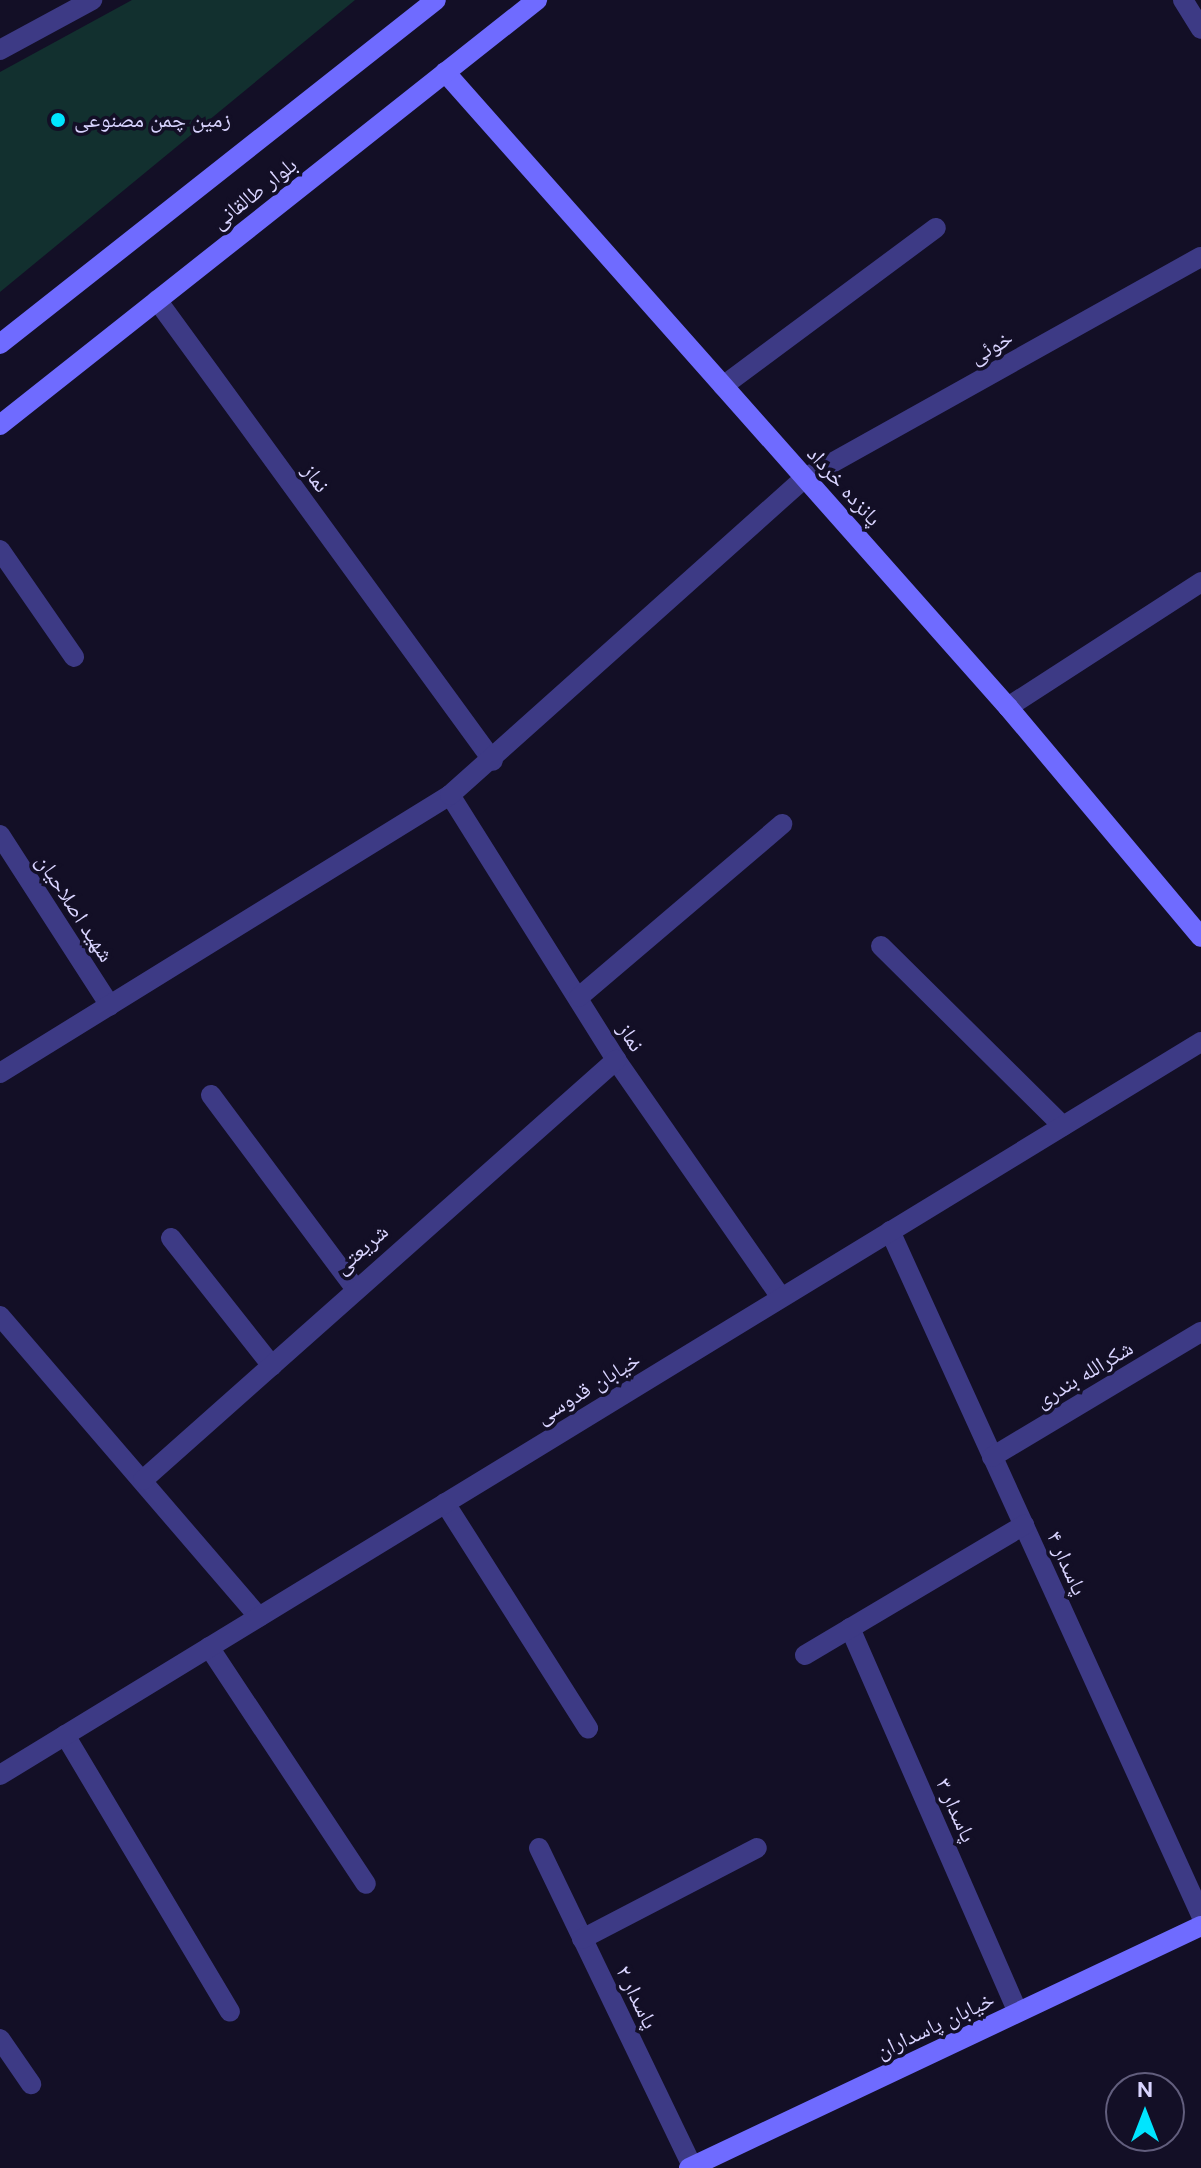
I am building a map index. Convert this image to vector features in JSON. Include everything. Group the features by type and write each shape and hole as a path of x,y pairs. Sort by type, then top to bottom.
{"main road":[{"name":"بلوار طالقانی","path":"0,344 436,0"},
{"name":"بلوار طالقانی","path":"0,425 537,0"},
{"name":"پانزده خرداد","path":"445,72 1008,707 1201,937"},
{"name":"خیابان پاسداران","path":"692,2167 1201,1926"}],"street":[{"path":"0,50 92,0"},
{"path":"1183,0 1199,21"},
{"path":"723,386 936,228"},
{"name":"خوئی","path":"2,1067 110,1006 450,795 493,761 805,478 1201,257"},
{"name":"نماز","path":"157,300 493,761"},
{"path":"0,550 74,657"},
{"path":"1008,707 1201,582"},
{"name":"نماز","path":"450,795 616,1060 781,1297"},
{"path":"579,997 782,824"},
{"name":"شهید اصلاحیان","path":"0,835 110,1006"},
{"path":"881,946 1063,1126"},
{"name":"خیابان قدوسی","path":"0,1775 1201,1042"},
{"name":"شریعتی","path":"143,1480 272,1366 354,1287 616,1060"},
{"path":"211,1095 354,1287"},
{"name":"پاسدار ۴","path":"890,1231 1201,1915"},
{"path":"171,1238 272,1366"},
{"path":"0,1316 259,1617"},
{"name":"شکرالله بندری","path":"992,1457 1201,1332"},
{"path":"445,1503 588,1728"},
{"path":"805,1655 1024,1525"},
{"name":"پاسدار ۳","path":"850,1628 1018,2012"},
{"path":"209,1647 366,1884"},
{"path":"65,1735 230,2012"},
{"name":"پاسدار ۲","path":"539,1848 692,2167"},
{"path":"582,1939 757,1848"},
{"path":"0,2039 31,2084"}],"green space":[{"path":"132,0 355,0 0,292 0,72"}],"place":[{"name":"زمین چمن مصنوعی","path":"58,120"}]}
